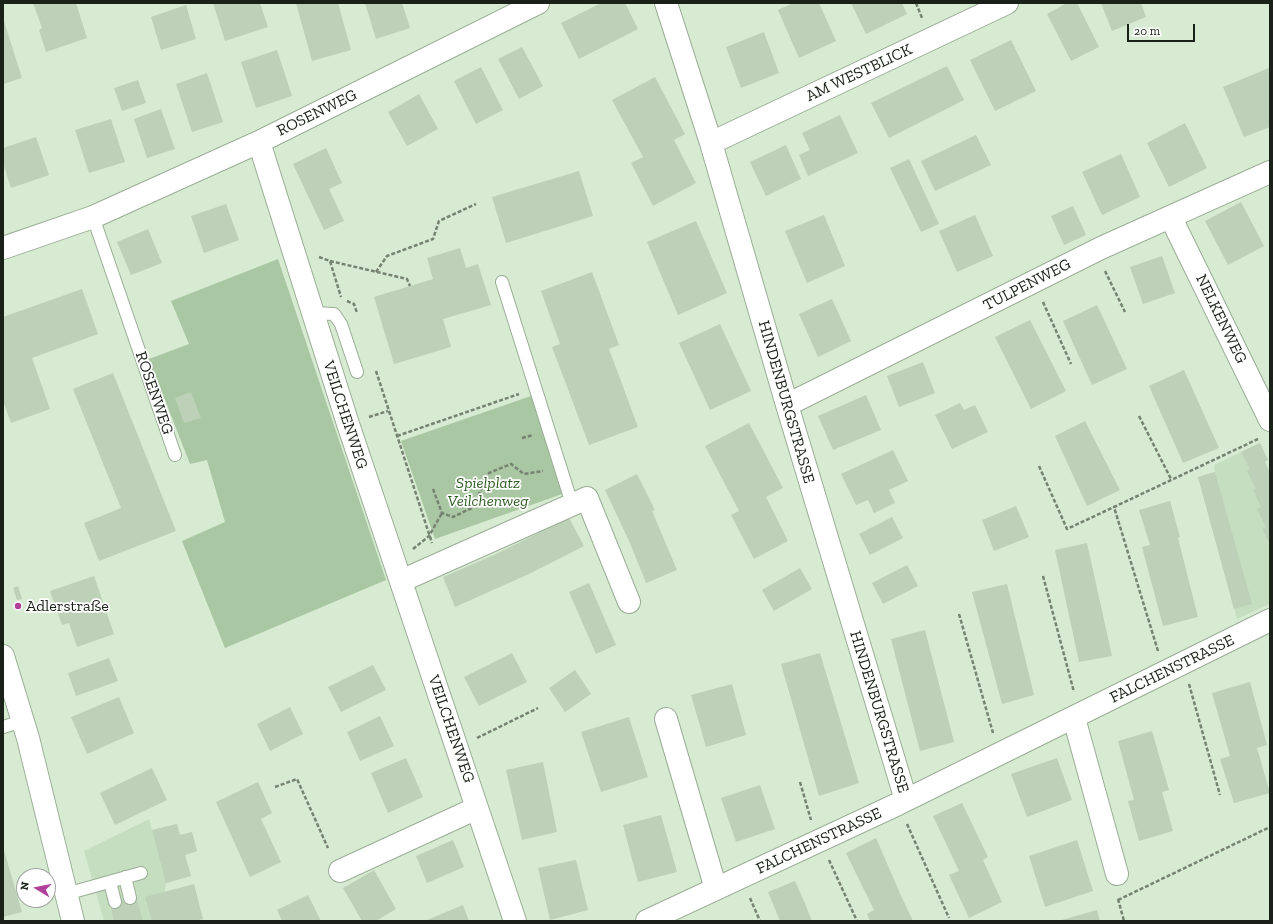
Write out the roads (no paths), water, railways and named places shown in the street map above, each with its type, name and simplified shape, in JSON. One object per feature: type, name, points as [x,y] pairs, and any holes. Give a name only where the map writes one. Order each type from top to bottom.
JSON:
[{"type":"street","name":"ROSENWEG","points":[[3,248],[93,217],[259,142],[538,3]]},
{"type":"street","name":"HINDENBURGSTRASSE","points":[[666,3],[711,142],[902,802]]},
{"type":"street","name":"AM WESTBLICK","points":[[711,142],[1007,3]]},
{"type":"street","name":"VEILCHENWEG","points":[[259,142],[348,424],[515,921]]},
{"type":"street","name":"TULPENWEG","points":[[787,406],[1096,251],[1270,172]]},
{"type":"street","name":"NELKENWEG","points":[[1171,218],[1266,428]]},
{"type":"street","points":[[401,581],[587,498],[629,602]]},
{"type":"street","name":"FALCHENSTRASSE","points":[[647,921],[902,802],[1270,620]]},
{"type":"street","points":[[3,656],[13,724],[73,921]]},
{"type":"street","points":[[1077,716],[1117,874]]},
{"type":"street","points":[[666,719],[716,889]]},
{"type":"street","points":[[340,871],[477,808]]},
{"type":"lane","name":"ROSENWEG","points":[[93,217],[175,455]]},
{"type":"lane","points":[[502,282],[572,504]]},
{"type":"lane","points":[[312,313],[334,314],[341,324],[357,372]]},
{"type":"lane","points":[[66,894],[141,873]]},
{"type":"lane","points":[[124,877],[130,898]]},
{"type":"lane","points":[[110,882],[115,902]]},
{"type":"place","name":"Adlerstraße","points":[[18,606]]},
{"type":"park label","name":"Spielplatz Veilchenweg","points":[[488,492]]}]
